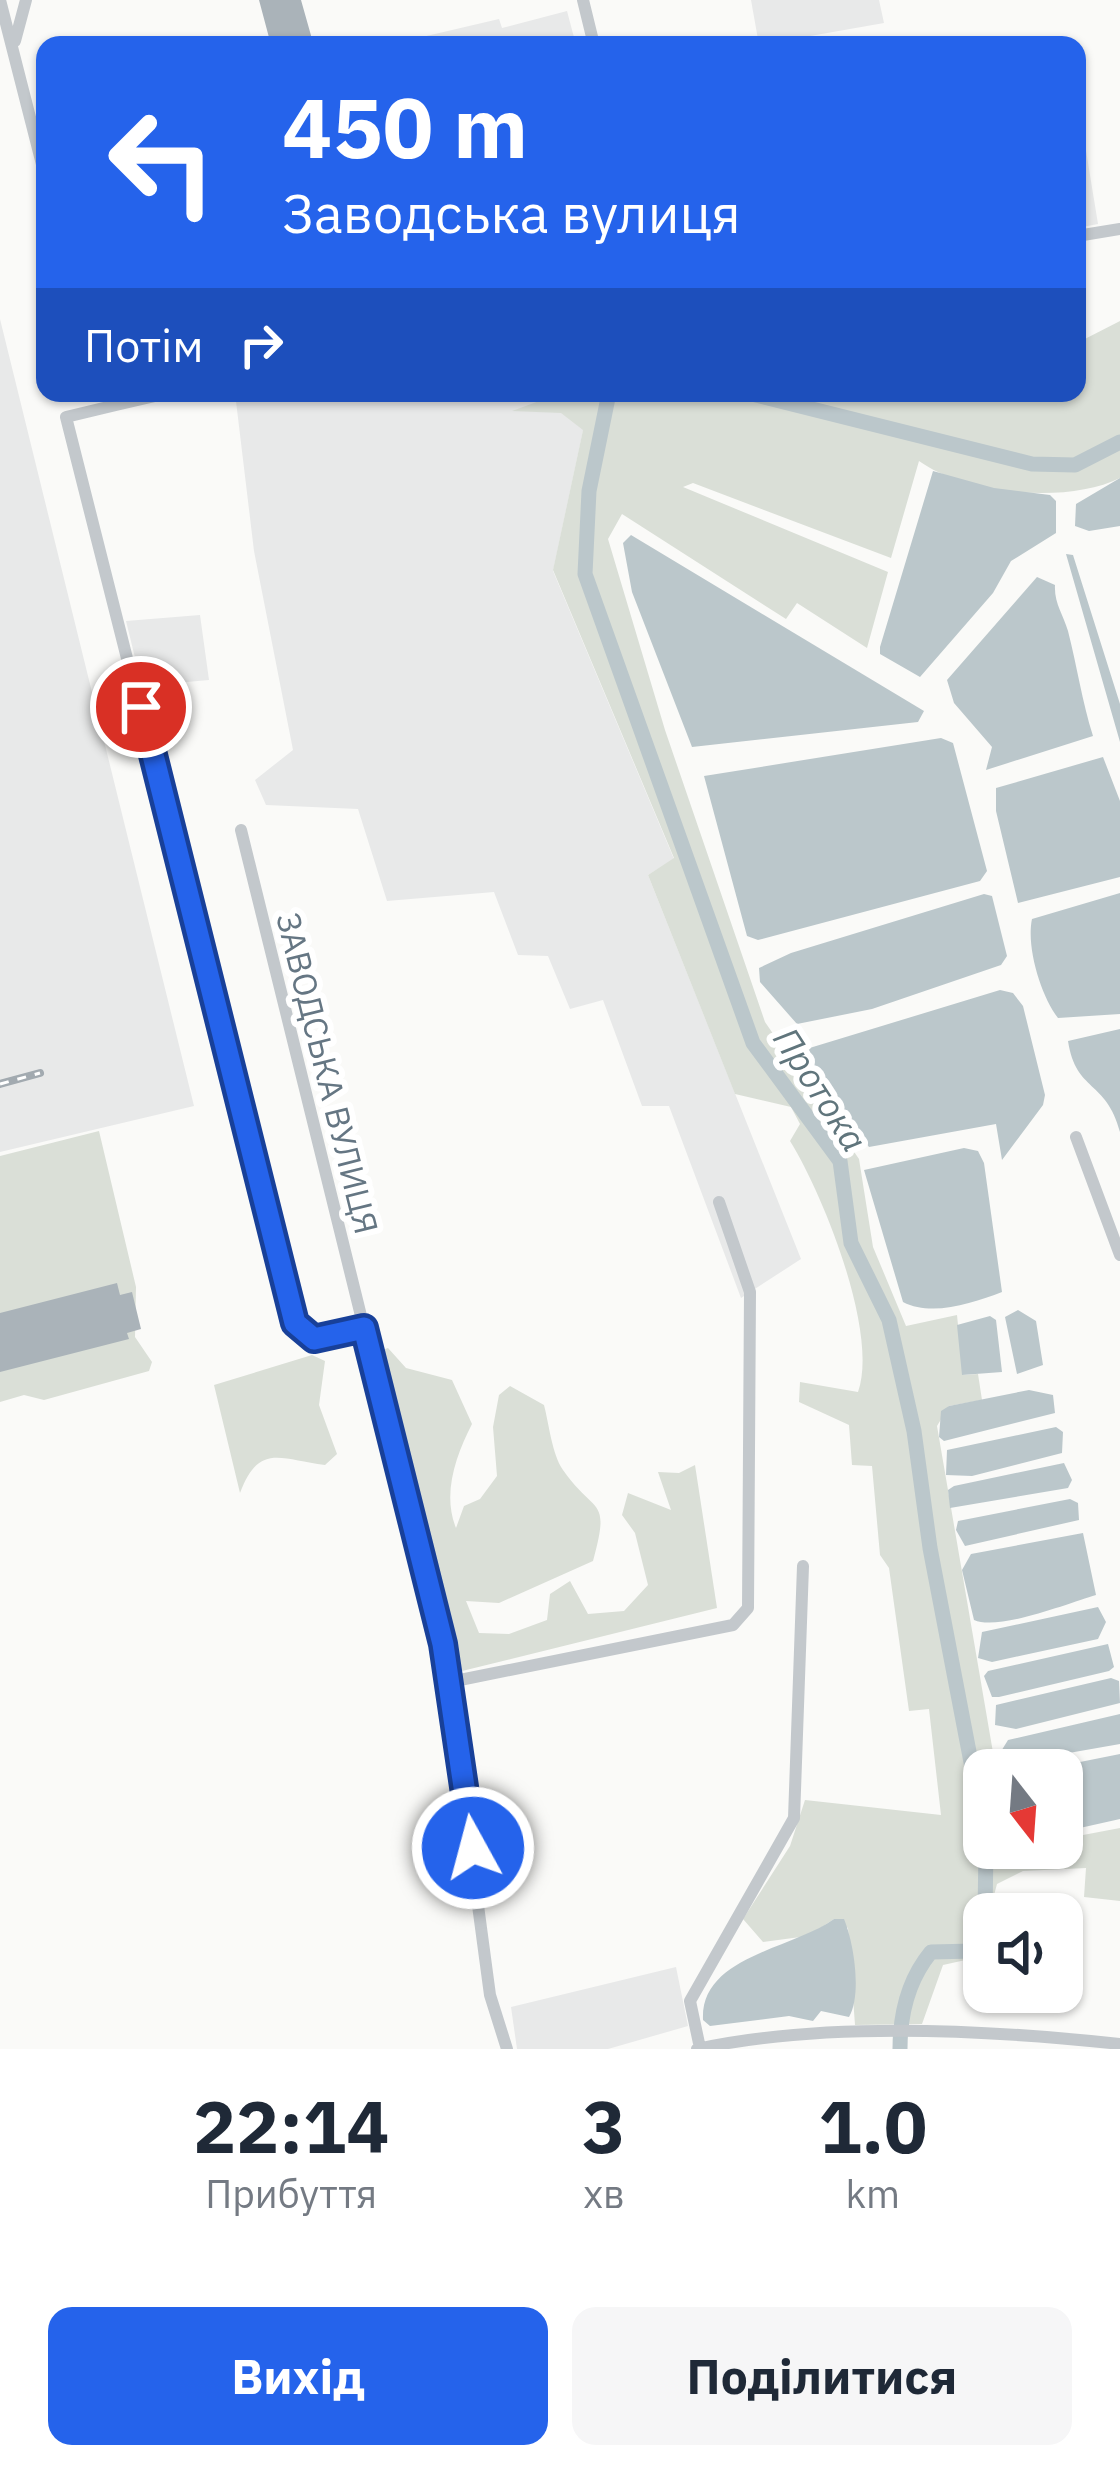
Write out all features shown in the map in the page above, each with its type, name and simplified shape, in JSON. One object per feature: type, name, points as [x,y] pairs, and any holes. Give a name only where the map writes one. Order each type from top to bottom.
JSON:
[{"type":"street","points":[[0,0],[36,139]]},
{"type":"street","points":[[15,54],[26,0]]},
{"type":"street","points":[[583,0],[592,36]]},
{"type":"street","points":[[1086,235],[1120,229]]},
{"type":"street","points":[[106,402],[66,417],[295,1323],[314,1339],[364,1328]]},
{"type":"street","name":"ЗАВОДСЬКА ВУЛИЦЯ","points":[[241,830],[450,1682],[490,1995],[507,2049]]},
{"type":"street","points":[[1076,1137],[1120,1255]]},
{"type":"street","points":[[450,1682],[733,1625],[748,1608],[750,1292],[719,1202]]},
{"type":"street","points":[[803,1566],[794,1817],[690,2001],[698,2049],[764,2038],[997,2031],[1120,2044]]},
{"type":"shaded area","points":[[751,0],[879,0],[884,23],[810,36],[757,36]]},
{"type":"shaded area","points":[[567,11],[574,36],[426,36],[499,19],[502,28]]},
{"type":"shaded area","points":[[1086,150],[1098,224],[1086,226]]},
{"type":"shaded area","points":[[0,319],[194,1106],[0,1152]]},
{"type":"shaded area","points":[[1120,321],[1120,478],[1073,491],[1018,492],[963,482],[919,461],[891,558],[693,483],[683,487],[888,572],[867,648],[797,603],[786,619],[622,514],[608,539],[665,730],[765,1022],[859,1159],[873,1247],[906,1326],[957,1315],[963,1375],[978,1374],[982,1400],[949,1406],[937,1426],[992,1749],[963,1749],[963,1869],[1065,1869],[1023,1871],[997,1884],[995,1893],[963,1893],[963,1961],[943,1965],[922,2024],[855,2025],[848,1928],[834,1919],[808,1936],[763,1942],[743,1919],[790,1846],[805,1800],[941,1815],[929,1709],[909,1711],[889,1568],[880,1555],[872,1466],[852,1465],[849,1425],[799,1402],[800,1382],[858,1392],[861,1335],[854,1301],[832,1228],[790,1141],[800,1124],[791,1107],[735,1094],[648,875],[674,858],[553,570],[583,430],[561,413],[512,411],[536,402],[1086,402],[1086,338]]},
{"type":"shaded area","points":[[236,402],[578,402],[587,412],[553,571],[674,859],[648,875],[801,1259],[741,1298],[669,1106],[642,1106],[603,1000],[570,1009],[548,956],[518,955],[494,892],[387,901],[358,809],[266,805],[255,780],[293,750],[254,551]]},
{"type":"shaded area","points":[[933,471],[994,488],[1050,495],[1056,501],[1056,533],[1011,561],[993,593],[920,677],[880,654],[880,647]]},
{"type":"shaded area","points":[[1120,478],[1120,526],[1089,531],[1075,526],[1076,504]]},
{"type":"shaded area","points":[[631,535],[924,711],[918,722],[692,747],[632,592],[623,543]]},
{"type":"shaded area","points":[[1066,554],[1073,555],[1120,704],[1120,742]]},
{"type":"shaded area","points":[[1037,577],[1055,585],[1093,736],[986,770],[992,747],[954,703],[947,680]]},
{"type":"shaded area","points":[[200,615],[209,680],[142,686],[126,621]]},
{"type":"shaded area","points":[[941,738],[953,743],[987,871],[980,881],[758,940],[747,936],[704,776]]},
{"type":"shaded area","points":[[1103,757],[1120,801],[1120,877],[1018,903],[996,811],[996,788]]},
{"type":"shaded area","points":[[1120,893],[1120,1014],[1058,1018],[1036,971],[1032,919]]},
{"type":"shaded area","points":[[984,894],[992,896],[1007,956],[1001,965],[872,1009],[797,1024],[760,982],[759,968],[791,953]]},
{"type":"shaded area","points":[[1000,990],[1013,993],[1023,1006],[1045,1095],[1043,1105],[1002,1160],[996,1124],[869,1147],[800,1058],[803,1050]]},
{"type":"shaded area","points":[[1120,1029],[1120,1132],[1107,1103],[1078,1070],[1068,1041]]},
{"type":"shaded area","points":[[99,1131],[136,1287],[135,1337],[152,1362],[149,1371],[44,1400],[24,1395],[0,1402],[0,1156]]},
{"type":"shaded area","points":[[964,1148],[978,1151],[984,1163],[1002,1292],[952,1307],[914,1306],[903,1302],[864,1170]]},
{"type":"shaded area","points":[[1018,1310],[1036,1321],[1043,1365],[1017,1374],[1005,1317]]},
{"type":"shaded area","points":[[990,1316],[996,1320],[1002,1372],[962,1375],[957,1325]]},
{"type":"shaded area","points":[[388,1348],[406,1368],[452,1380],[472,1424],[453,1475],[450,1502],[456,1528],[464,1506],[480,1499],[497,1476],[493,1427],[499,1395],[510,1386],[544,1405],[559,1463],[600,1515],[593,1561],[499,1603],[466,1601],[479,1633],[509,1634],[547,1620],[550,1594],[570,1581],[588,1614],[624,1611],[648,1585],[635,1533],[622,1515],[628,1493],[671,1510],[658,1472],[679,1473],[695,1465],[717,1608],[458,1672],[377,1352]]},
{"type":"shaded area","points":[[312,1355],[325,1361],[319,1405],[337,1454],[325,1465],[283,1458],[263,1461],[247,1477],[240,1493],[214,1385]]},
{"type":"shaded area","points":[[1029,1390],[1053,1395],[1055,1413],[944,1441],[939,1437],[941,1411],[949,1406]]},
{"type":"shaded area","points":[[1056,1427],[1063,1432],[1062,1453],[972,1476],[946,1475],[947,1450]]},
{"type":"shaded area","points":[[1064,1463],[1072,1480],[1068,1488],[950,1508],[948,1490],[954,1486]]},
{"type":"shaded area","points":[[1070,1499],[1078,1503],[1079,1520],[965,1546],[956,1530],[958,1521]]},
{"type":"shaded area","points":[[1083,1533],[1096,1595],[1016,1619],[974,1620],[962,1570],[971,1554]]},
{"type":"shaded area","points":[[1098,1607],[1106,1622],[1098,1639],[992,1662],[978,1658],[982,1632]]},
{"type":"shaded area","points":[[1108,1644],[1114,1667],[1109,1671],[999,1697],[992,1697],[984,1676],[988,1671]]},
{"type":"shaded area","points":[[1111,1678],[1119,1681],[1120,1703],[1016,1729],[995,1725],[996,1705]]},
{"type":"shaded area","points":[[1120,1714],[1120,1744],[1083,1751],[1002,1749],[1008,1740]]},
{"type":"shaded area","points":[[1120,1754],[1120,1819],[1083,1827],[1083,1761]]},
{"type":"shaded area","points":[[1120,1828],[1120,1901],[1084,1897],[1083,1835]]},
{"type":"shaded area","points":[[834,1919],[844,1919],[851,1941],[856,1983],[849,2017],[821,2011],[813,2021],[789,2016],[710,2026],[703,2020],[706,1999],[716,1981],[732,1968]]},
{"type":"shaded area","points":[[676,1967],[688,2026],[608,2049],[517,2049],[511,2007]]},
{"type":"building","points":[[259,0],[301,0],[311,36],[269,36]]},
{"type":"building","points":[[117,1283],[120,1295],[132,1292],[141,1329],[127,1333],[129,1339],[0,1372],[0,1313]]},
{"type":"waterway","name":"Протока","points":[[607,402],[589,491],[585,574],[753,1043],[840,1161],[851,1243],[889,1320],[914,1431],[930,1548],[968,1749]]},
{"type":"waterway","name":"Протока","points":[[784,402],[1032,464],[1075,465],[1120,442]]},
{"type":"waterway","name":"Протока","points":[[985,1893],[986,1869]]},
{"type":"waterway","name":"Протока","points":[[900,2049],[907,1998],[923,1963],[931,1952],[963,1951]]},
{"type":"railway","points":[[0,1084],[40,1073]]},
{"type":"route","points":[[141,707],[295,1323],[314,1339],[364,1328],[443,1644],[473,1848]]}]
